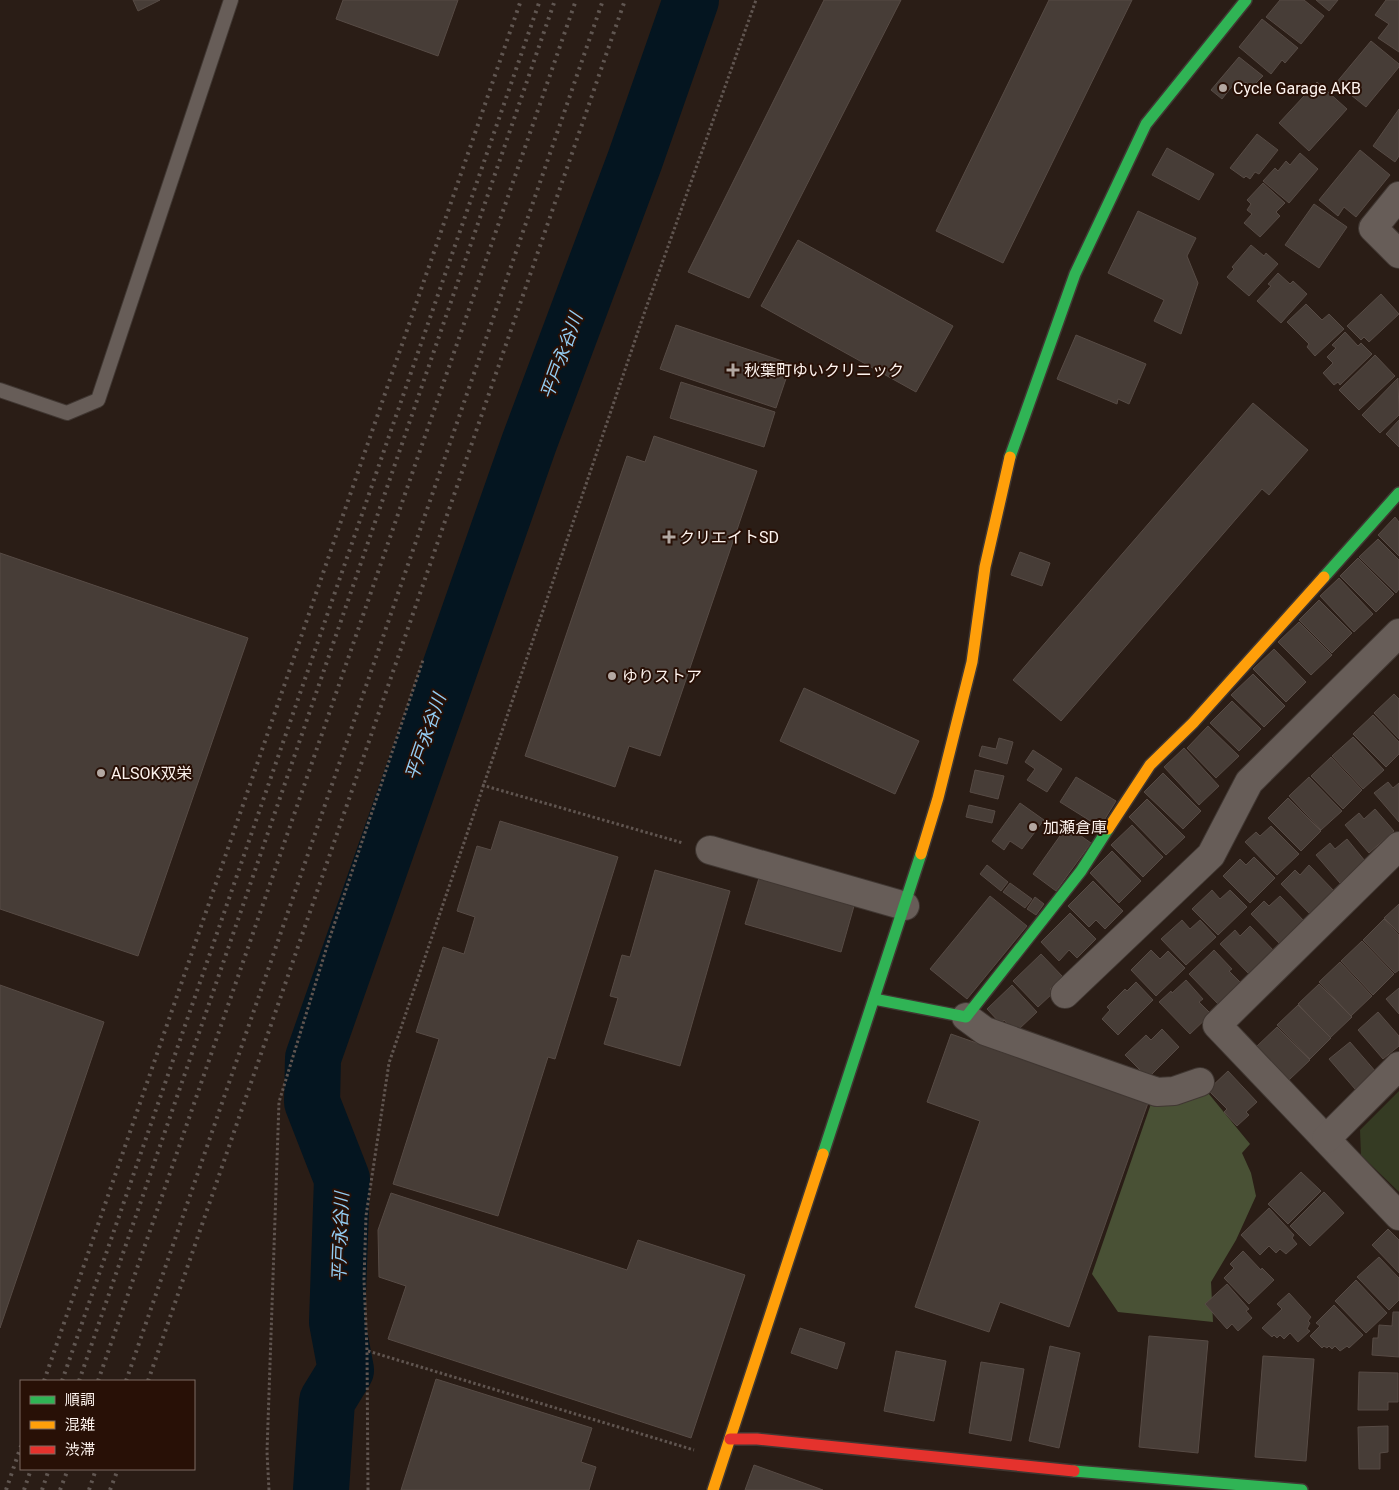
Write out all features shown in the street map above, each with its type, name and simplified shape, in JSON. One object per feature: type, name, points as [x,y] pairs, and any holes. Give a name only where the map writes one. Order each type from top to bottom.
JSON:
[{"type":"street","points":[[713,1490],[905,906],[938,798],[972,662],[985,567],[1010,458],[1075,274],[1146,124],[1246,0]]},
{"type":"street","points":[[1399,196],[1373,228],[1399,254]]},
{"type":"street","points":[[966,1017],[1081,871],[1150,765],[1193,723],[1399,494]]},
{"type":"street","points":[[1065,994],[1211,855],[1249,782],[1399,633]]},
{"type":"street","points":[[1399,846],[1217,1025],[1399,1216]]},
{"type":"street","points":[[710,850],[905,906]]},
{"type":"street","points":[[874,999],[966,1017],[985,1031],[1157,1092],[1174,1091],[1200,1082]]},
{"type":"street","points":[[1326,1139],[1399,1066]]},
{"type":"street","points":[[730,1439],[777,1441],[1141,1483],[1302,1490]]},
{"type":"lane","points":[[0,390],[67,412],[98,400],[231,0]]},
{"type":"path","points":[[368,1490],[367,1351],[364,1280],[366,1216],[389,1063],[482,785],[642,320],[756,0]]},
{"type":"path","points":[[269,1490],[267,1452],[279,1102],[328,943],[423,660]]},
{"type":"path","points":[[482,785],[710,850]]},
{"type":"path","points":[[367,1351],[724,1459]]},
{"type":"green space","points":[[1204,1088],[1250,1144],[1242,1153],[1251,1173],[1256,1196],[1236,1240],[1211,1282],[1213,1322],[1118,1312],[1092,1274],[1153,1098]]},
{"type":"green space","points":[[1399,1091],[1399,1192],[1361,1155],[1360,1130]]},
{"type":"building","points":[[133,0],[160,0],[138,11]]},
{"type":"building","points":[[343,0],[458,0],[438,56],[336,19]]},
{"type":"building","points":[[824,0],[901,0],[749,298],[688,272]]},
{"type":"building","points":[[1049,0],[1132,0],[1003,263],[936,231]]},
{"type":"building","points":[[1280,0],[1304,0],[1324,16],[1301,44],[1266,17]]},
{"type":"building","points":[[1316,0],[1338,0],[1329,11]]},
{"type":"building","points":[[1386,0],[1399,0],[1399,52],[1378,38],[1389,24],[1375,15]]},
{"type":"building","points":[[1262,19],[1298,48],[1285,63],[1282,60],[1271,74],[1239,47]]},
{"type":"building","points":[[1371,41],[1399,64],[1399,67],[1366,107],[1336,83]]},
{"type":"building","points":[[1239,57],[1263,76],[1252,87],[1246,82],[1243,85],[1237,80],[1222,99],[1211,90]]},
{"type":"building","points":[[1317,82],[1347,109],[1309,151],[1279,123]]},
{"type":"building","points":[[1399,109],[1399,156],[1395,162],[1373,146]]},
{"type":"building","points":[[1257,134],[1278,150],[1259,174],[1255,172],[1250,179],[1246,176],[1244,178],[1230,168]]},
{"type":"building","points":[[1167,148],[1214,174],[1199,200],[1152,175]]},
{"type":"building","points":[[1360,150],[1390,175],[1356,217],[1344,207],[1338,216],[1319,200]]},
{"type":"building","points":[[1300,153],[1318,169],[1289,203],[1263,181],[1275,168],[1278,171],[1286,161],[1290,165]]},
{"type":"building","points":[[1263,183],[1285,203],[1276,212],[1280,216],[1260,237],[1244,223],[1252,214],[1247,210],[1251,204],[1247,200]]},
{"type":"building","points":[[1314,204],[1347,227],[1319,268],[1285,245]]},
{"type":"building","points":[[1138,211],[1196,238],[1187,256],[1198,283],[1181,334],[1154,321],[1164,300],[1108,273]]},
{"type":"building","points":[[798,240],[953,326],[916,392],[761,306]]},
{"type":"building","points":[[1251,245],[1264,256],[1266,253],[1278,264],[1249,296],[1227,277],[1234,269],[1232,267]]},
{"type":"building","points":[[1278,273],[1290,284],[1293,281],[1307,294],[1281,323],[1257,301],[1271,286],[1268,284]]},
{"type":"building","points":[[1381,294],[1399,314],[1369,342],[1364,337],[1361,340],[1347,326]]},
{"type":"building","points":[[1306,304],[1322,320],[1329,314],[1344,329],[1315,356],[1307,347],[1309,344],[1287,322]]},
{"type":"building","points":[[676,325],[791,364],[776,408],[660,369]]},
{"type":"building","points":[[1345,332],[1358,346],[1361,343],[1372,354],[1340,385],[1338,382],[1334,385],[1323,373],[1333,363],[1327,357],[1336,348],[1332,345]]},
{"type":"building","points":[[1076,335],[1146,364],[1129,404],[1118,399],[1117,404],[1057,379]]},
{"type":"building","points":[[1375,355],[1395,376],[1359,410],[1339,390]]},
{"type":"building","points":[[1398,378],[1399,415],[1380,433],[1362,415]]},
{"type":"building","points":[[681,382],[775,412],[764,447],[670,418]]},
{"type":"building","points":[[1253,403],[1308,450],[1269,495],[1262,489],[1061,721],[1013,680]]},
{"type":"building","points":[[1399,420],[1399,447],[1386,434]]},
{"type":"building","points":[[654,436],[757,471],[660,756],[629,746],[615,787],[525,756],[627,456],[645,462]]},
{"type":"building","points":[[1395,517],[1399,522],[1399,556],[1378,535]]},
{"type":"building","points":[[1378,539],[1399,560],[1399,589],[1396,593],[1359,557]]},
{"type":"building","points":[[1020,552],[1050,563],[1042,586],[1011,575]]},
{"type":"building","name":"ALSOK双栄","points":[[0,553],[248,638],[138,956],[0,909]]},
{"type":"building","points":[[1358,558],[1394,594],[1376,612],[1340,576]]},
{"type":"building","points":[[1339,578],[1373,614],[1354,632],[1320,596]]},
{"type":"building","points":[[1319,600],[1352,633],[1332,653],[1299,620]]},
{"type":"building","points":[[1299,622],[1332,655],[1311,675],[1278,642]]},
{"type":"building","points":[[1274,649],[1306,682],[1286,702],[1253,669]]},
{"type":"building","points":[[1253,674],[1285,706],[1264,727],[1231,695]]},
{"type":"building","points":[[804,688],[919,741],[895,794],[780,741]]},
{"type":"building","points":[[1394,694],[1399,699],[1399,739],[1374,713]]},
{"type":"building","points":[[1232,701],[1261,729],[1239,751],[1210,723]]},
{"type":"building","points":[[1373,715],[1399,742],[1399,754],[1386,767],[1353,734]]},
{"type":"building","points":[[1208,726],[1239,756],[1216,778],[1187,748]]},
{"type":"building","points":[[1353,737],[1384,770],[1363,789],[1332,756]]},
{"type":"building","points":[[999,738],[1013,742],[1007,764],[979,756],[982,746],[996,749]]},
{"type":"building","points":[[1184,748],[1219,786],[1199,805],[1164,767]]},
{"type":"building","points":[[1033,750],[1062,769],[1047,792],[1027,780],[1035,769],[1025,762]]},
{"type":"building","points":[[1331,757],[1362,790],[1343,809],[1311,776]]},
{"type":"building","points":[[975,770],[1004,776],[998,799],[970,792]]},
{"type":"building","points":[[1163,773],[1201,811],[1183,829],[1144,792]]},
{"type":"building","points":[[1076,777],[1116,801],[1100,827],[1060,802]]},
{"type":"building","points":[[1309,777],[1342,811],[1321,830],[1289,796]]},
{"type":"building","points":[[1388,782],[1393,788],[1399,783],[1399,822],[1374,793]]},
{"type":"building","points":[[1288,798],[1321,831],[1301,851],[1268,818]]},
{"type":"building","points":[[1147,799],[1185,837],[1166,855],[1129,817]]},
{"type":"building","points":[[1020,803],[1044,820],[1022,849],[1010,841],[1004,850],[992,841]]},
{"type":"building","points":[[969,805],[995,811],[992,823],[966,817]]},
{"type":"building","points":[[1375,809],[1394,831],[1369,853],[1345,825],[1359,813],[1364,819]]},
{"type":"building","points":[[500,821],[618,857],[555,1059],[548,1057],[498,1216],[393,1184],[439,1039],[416,1032],[443,947],[464,954],[475,917],[457,911],[477,846],[491,850]]},
{"type":"building","points":[[1132,825],[1163,857],[1143,877],[1111,845]]},
{"type":"building","points":[[1067,826],[1091,843],[1056,891],[1033,874]]},
{"type":"building","points":[[1271,826],[1299,854],[1277,875],[1245,842],[1256,832],[1260,836]]},
{"type":"building","points":[[1347,839],[1365,861],[1340,883],[1316,855],[1330,843],[1335,849]]},
{"type":"building","points":[[1112,851],[1141,881],[1119,903],[1090,873]]},
{"type":"building","points":[[1254,857],[1275,878],[1250,903],[1223,876],[1240,859],[1246,865]]},
{"type":"building","points":[[987,865],[1008,882],[1001,891],[980,874]]},
{"type":"building","points":[[1309,865],[1335,892],[1311,915],[1281,884],[1295,870],[1300,875]]},
{"type":"building","points":[[655,870],[730,891],[680,1066],[604,1044],[618,998],[610,996],[622,955],[630,957]]},
{"type":"building","points":[[759,878],[854,906],[841,952],[745,924]]},
{"type":"building","points":[[1093,881],[1123,911],[1105,929],[1096,920],[1089,927],[1068,906]]},
{"type":"building","points":[[1010,883],[1032,899],[1025,908],[1003,892]]},
{"type":"building","points":[[1212,890],[1220,899],[1230,890],[1247,907],[1218,935],[1192,909]]},
{"type":"building","points":[[990,896],[1027,926],[967,999],[930,969]]},
{"type":"building","points":[[1280,896],[1305,922],[1281,945],[1251,914],[1264,901],[1269,906]]},
{"type":"building","points":[[1035,897],[1044,904],[1036,915],[1027,909]]},
{"type":"building","points":[[1399,904],[1399,933],[1384,918]]},
{"type":"building","points":[[1070,913],[1096,939],[1077,958],[1069,950],[1059,961],[1041,942]]},
{"type":"building","points":[[1384,919],[1399,935],[1399,970],[1395,973],[1363,940]]},
{"type":"building","points":[[1182,920],[1190,929],[1200,920],[1216,937],[1186,965],[1161,939]]},
{"type":"building","points":[[1250,926],[1275,952],[1250,975],[1220,944],[1235,930],[1240,936]]},
{"type":"building","points":[[1362,941],[1394,974],[1373,995],[1341,961]]},
{"type":"building","points":[[1151,950],[1160,959],[1168,951],[1185,968],[1156,996],[1131,970]]},
{"type":"building","points":[[1214,950],[1232,969],[1229,971],[1242,984],[1220,1006],[1189,974]]},
{"type":"building","points":[[1041,954],[1063,977],[1050,989],[1053,993],[1038,1007],[1013,981]]},
{"type":"building","points":[[1340,962],[1372,996],[1351,1016],[1319,982]]},
{"type":"building","points":[[1186,980],[1203,999],[1199,1002],[1211,1014],[1190,1034],[1159,1002]]},
{"type":"building","points":[[1136,982],[1153,1000],[1118,1035],[1102,1019],[1110,1010],[1107,1007],[1125,989],[1127,991]]},
{"type":"building","points":[[1319,984],[1352,1017],[1330,1038],[1298,1004]]},
{"type":"building","points":[[0,985],[104,1022],[0,1328]]},
{"type":"building","points":[[1012,985],[1037,1012],[1018,1030],[1013,1025],[1010,1027],[1004,1020],[1001,1024],[987,1009]]},
{"type":"building","points":[[1399,988],[1399,1014],[1386,999]]},
{"type":"building","points":[[1298,1005],[1331,1038],[1310,1059],[1277,1025]]},
{"type":"building","points":[[1378,1012],[1399,1036],[1399,1046],[1383,1059],[1358,1030]]},
{"type":"building","points":[[1277,1027],[1310,1060],[1289,1080],[1256,1047]]},
{"type":"building","points":[[1162,1029],[1179,1047],[1148,1078],[1125,1055],[1146,1035],[1151,1040]]},
{"type":"building","points":[[951,1034],[1148,1103],[1069,1327],[1000,1302],[989,1332],[915,1307],[980,1121],[927,1102]]},
{"type":"building","points":[[1350,1042],[1376,1072],[1355,1089],[1329,1059]]},
{"type":"building","points":[[1228,1071],[1257,1102],[1246,1112],[1249,1115],[1237,1126],[1224,1112],[1227,1109],[1208,1090]]},
{"type":"building","points":[[1301,1172],[1321,1191],[1288,1224],[1268,1204]]},
{"type":"building","points":[[1324,1192],[1344,1213],[1310,1246],[1290,1226]]},
{"type":"building","points":[[391,1193],[627,1270],[638,1240],[745,1275],[691,1438],[388,1339],[406,1286],[379,1277],[378,1230]]},
{"type":"building","points":[[1269,1208],[1294,1235],[1292,1238],[1297,1244],[1286,1254],[1280,1249],[1276,1253],[1269,1246],[1260,1255],[1241,1235]]},
{"type":"building","points":[[1388,1229],[1399,1240],[1399,1273],[1372,1245]]},
{"type":"building","points":[[1243,1251],[1261,1270],[1262,1268],[1274,1280],[1249,1304],[1224,1278],[1234,1268],[1230,1264]]},
{"type":"building","points":[[1379,1257],[1399,1278],[1399,1300],[1389,1310],[1357,1277]]},
{"type":"building","points":[[1356,1280],[1387,1313],[1366,1333],[1335,1301]]},
{"type":"building","points":[[1227,1284],[1249,1309],[1246,1311],[1252,1318],[1238,1331],[1232,1324],[1227,1329],[1205,1304]]},
{"type":"building","points":[[1289,1293],[1311,1317],[1308,1321],[1310,1323],[1307,1329],[1310,1331],[1298,1342],[1290,1333],[1284,1339],[1280,1335],[1277,1338],[1274,1335],[1272,1337],[1262,1328],[1282,1309],[1277,1304]]},
{"type":"building","points":[[1334,1305],[1363,1335],[1349,1348],[1347,1346],[1340,1351],[1335,1346],[1332,1349],[1329,1346],[1322,1348],[1310,1336],[1320,1326],[1316,1323]]},
{"type":"building","points":[[1393,1312],[1399,1312],[1399,1357],[1372,1355],[1373,1338],[1378,1338],[1379,1325],[1392,1326]]},
{"type":"building","points":[[800,1328],[845,1343],[837,1369],[791,1353]]},
{"type":"building","points":[[1149,1336],[1208,1341],[1198,1453],[1139,1447]]},
{"type":"building","points":[[1050,1346],[1080,1353],[1059,1448],[1029,1441]]},
{"type":"building","points":[[896,1351],[946,1361],[934,1421],[884,1411]]},
{"type":"building","points":[[1263,1356],[1314,1359],[1306,1461],[1255,1457]]},
{"type":"building","points":[[981,1362],[1024,1369],[1011,1441],[969,1433]]},
{"type":"building","points":[[1359,1372],[1398,1373],[1398,1402],[1388,1402],[1388,1410],[1358,1410]]},
{"type":"building","points":[[436,1379],[592,1428],[581,1462],[596,1467],[589,1490],[401,1490]]},
{"type":"building","points":[[1388,1426],[1388,1452],[1380,1453],[1380,1469],[1359,1469],[1358,1427]]},
{"type":"building","points":[[754,1465],[823,1490],[745,1490]]},
{"type":"waterway","name":"平戸永谷川","points":[[321,1490],[327,1401],[346,1370],[337,1322],[342,1179],[312,1102],[313,1058],[529,443],[635,160],[691,0]]},
{"type":"railway","points":[[44,1380],[521,0]]},
{"type":"railway","points":[[62,1380],[540,0]]},
{"type":"railway","points":[[79,1380],[555,0]]},
{"type":"railway","points":[[98,1380],[576,0]]},
{"type":"railway","points":[[126,1380],[603,0]]},
{"type":"railway","points":[[148,1380],[625,0]]},
{"type":"railway","points":[[6,1490],[20,1449]]},
{"type":"railway","points":[[24,1490],[31,1470]]},
{"type":"railway","points":[[42,1490],[49,1470]]},
{"type":"railway","points":[[60,1490],[68,1470]]},
{"type":"railway","points":[[89,1490],[96,1470]]},
{"type":"railway","points":[[110,1490],[118,1470]]},
{"type":"traffic: fast","points":[[1010,457],[1075,274],[1146,124],[1246,0]]},
{"type":"traffic: fast","points":[[1324,577],[1399,493]]},
{"type":"traffic: fast","points":[[874,999],[966,1017],[1081,871],[1108,829]]},
{"type":"traffic: fast","points":[[823,1154],[921,854]]},
{"type":"traffic: fast","points":[[1074,1471],[1302,1490]]},
{"type":"traffic: slow","points":[[921,854],[938,798],[972,662],[985,567],[1010,457]]},
{"type":"traffic: slow","points":[[1108,829],[1150,765],[1193,723],[1324,577]]},
{"type":"traffic: slow","points":[[713,1490],[823,1154]]},
{"type":"traffic: jam","points":[[730,1439],[757,1439],[1074,1471]]},
{"type":"place","name":"Cycle Garage AKB","points":[[1223,88]]},
{"type":"place","name":"秋葉町ゆいクリニック","points":[[733,370]]},
{"type":"place","name":"クリエイトSD","points":[[669,537]]},
{"type":"place","name":"ゆりストア","points":[[612,676]]},
{"type":"place","name":"ALSOK双栄","points":[[101,773]]},
{"type":"place","name":"加瀬倉庫","points":[[1033,827]]}]
